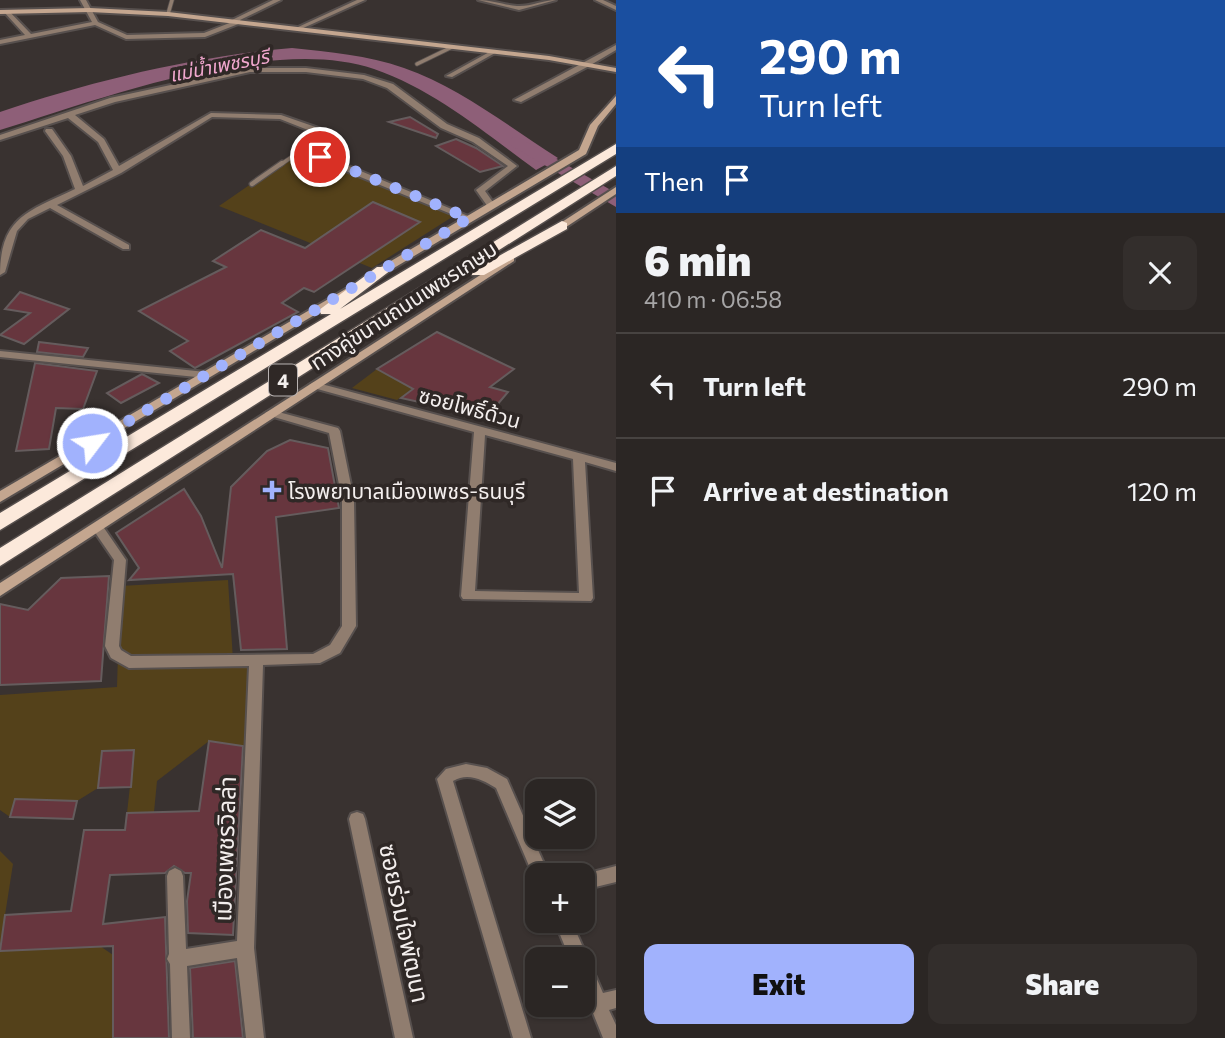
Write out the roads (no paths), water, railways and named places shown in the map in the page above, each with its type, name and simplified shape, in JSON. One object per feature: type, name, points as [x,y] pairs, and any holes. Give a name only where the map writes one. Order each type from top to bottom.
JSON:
[{"type":"highway","name":"4","points":[[0,523],[616,148]]},
{"type":"highway","name":"4","points":[[0,558],[616,170]]},
{"type":"highway","points":[[285,378],[562,226]]},
{"type":"highway","points":[[200,401],[383,270]]},
{"type":"main road","points":[[3,12],[90,10],[168,14],[493,52],[616,72]]},
{"type":"main road","name":"ทางคู่ขนานถนนเพชรเกษม","points":[[0,498],[583,152],[594,125],[616,99]]},
{"type":"main road","name":"ทางคู่ขนานถนนเพชรเกษม","points":[[0,590],[616,190]]},
{"type":"street","points":[[83,0],[96,23]]},
{"type":"street","points":[[0,42],[28,34],[96,23],[126,37],[205,35],[237,22],[278,0]]},
{"type":"street","points":[[299,28],[362,0]]},
{"type":"street","points":[[481,0],[519,8],[553,0]]},
{"type":"street","points":[[598,0],[616,8]]},
{"type":"street","points":[[3,12],[28,34]]},
{"type":"street","points":[[518,100],[616,47]]},
{"type":"street","points":[[450,76],[493,52]]},
{"type":"street","points":[[0,138],[113,100],[250,70],[306,70],[364,77],[390,86],[444,126],[476,140],[513,166],[480,190],[491,205]]},
{"type":"street","points":[[0,272],[13,230],[25,217],[118,170],[211,115],[281,117],[324,133],[302,150]]},
{"type":"street","points":[[71,116],[101,141],[118,170]]},
{"type":"street","points":[[49,131],[67,156],[80,190]]},
{"type":"street","points":[[302,150],[469,218]]},
{"type":"street","points":[[49,204],[126,247]]},
{"type":"street","points":[[0,354],[206,375]]},
{"type":"street","name":"ซอยโพธิ์ด้วน","points":[[314,385],[616,467]]},
{"type":"street","points":[[98,528],[120,559],[112,646],[116,654],[129,662],[315,659],[335,649],[349,626],[348,500],[334,431],[271,413]]},
{"type":"street","points":[[480,429],[468,596],[586,598],[579,457]]},
{"type":"street","name":"เมืองเพชรวิลล่า","points":[[255,1038],[245,948],[256,661]]},
{"type":"street","points":[[522,1038],[445,779],[451,773],[464,770],[489,774],[502,783],[536,863]]},
{"type":"street","name":"ซอยร่วมใจพัฒนา","points":[[358,819],[404,1038]]},
{"type":"street","points":[[595,879],[616,874]]},
{"type":"street","points":[[175,876],[181,1038]]},
{"type":"street","points":[[176,959],[245,948]]},
{"type":"street","points":[[595,984],[607,1001],[612,1038]]},
{"type":"lane","points":[[168,14],[172,0]]},
{"type":"lane","points":[[417,64],[452,47]]},
{"type":"lane","points":[[252,184],[302,150]]},
{"type":"water","points":[[292,48],[376,60],[424,76],[483,108],[558,158],[536,170],[459,113],[418,88],[374,69],[333,60],[287,59],[187,75],[86,102],[0,130],[0,112],[70,90],[144,71],[218,57]]},
{"type":"waterway","name":"แม่น้ำเพชรบุรี","points":[[518,142],[616,201]]},
{"type":"place","name":"โรงพยาบาลเมืองเพชร-ธนบุรี","points":[[272,490]]}]
